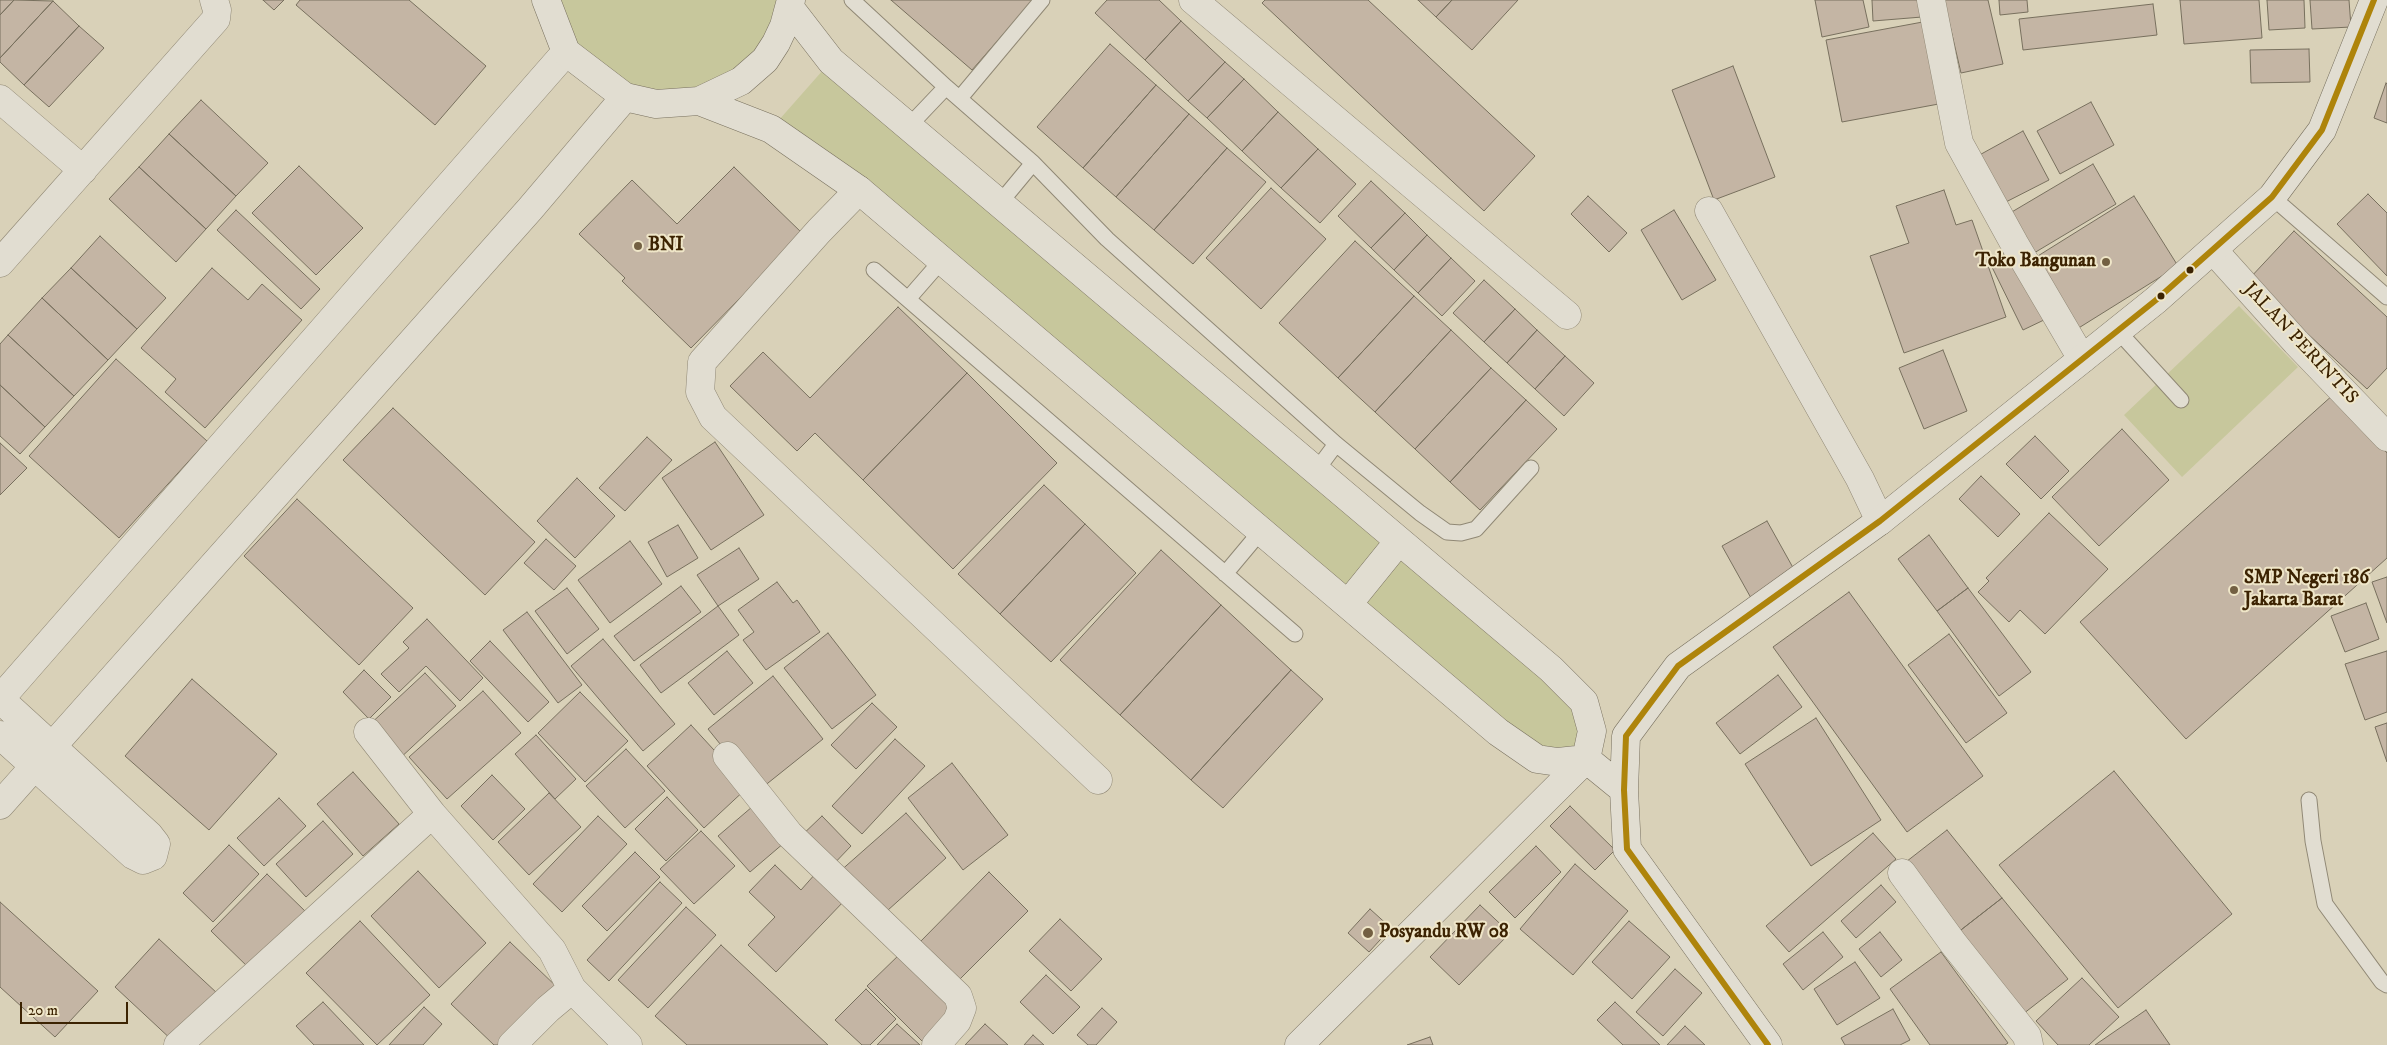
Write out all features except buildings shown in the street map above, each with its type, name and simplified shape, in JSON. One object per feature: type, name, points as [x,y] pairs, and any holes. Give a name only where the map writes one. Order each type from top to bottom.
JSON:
[{"type":"street","points":[[0,264],[216,19],[217,10],[214,0]]},
{"type":"street","points":[[546,0],[566,52],[626,97],[656,104],[699,101],[741,81],[764,60],[784,26],[790,4]]},
{"type":"street","points":[[1193,0],[1567,315]]},
{"type":"street","points":[[1931,0],[1959,143],[2014,243],[2082,359]]},
{"type":"street","points":[[1768,1045],[1627,849],[1624,790],[1626,736],[1678,666],[1880,521],[2118,331],[2214,251],[2272,197],[2322,130],[2374,0]]},
{"type":"street","points":[[790,4],[831,61],[1551,669],[1584,702],[1592,731],[1586,758],[1299,1045]]},
{"type":"street","points":[[0,736],[133,855],[142,860],[153,856],[156,844],[149,834],[0,699],[566,52]]},
{"type":"street","points":[[0,805],[530,209],[626,97]]},
{"type":"street","points":[[0,99],[83,170]]},
{"type":"street","points":[[699,101],[771,129],[859,190],[1498,732],[1537,759],[1558,762],[1586,758],[1624,790]]},
{"type":"street","points":[[859,190],[818,231],[702,362],[700,392],[713,417],[1098,780]]},
{"type":"street","points":[[1708,211],[1860,479],[1880,521]]},
{"type":"street","name":"JALAN PERINTIS","points":[[2214,251],[2296,342],[2387,437]]},
{"type":"street","points":[[1348,604],[1399,541]]},
{"type":"street","points":[[368,732],[432,814],[552,950],[572,989],[628,1045]]},
{"type":"street","points":[[727,756],[788,834],[958,996],[962,1008],[957,1021],[936,1045]]},
{"type":"street","points":[[178,1045],[432,814]]},
{"type":"street","points":[[1902,873],[1965,958],[2027,1036],[2029,1045]]},
{"type":"street","points":[[512,1045],[548,1009],[572,989]]},
{"type":"lane","points":[[852,0],[1033,164],[1107,239],[1336,444],[1420,513],[1447,532],[1462,533],[1476,529],[1531,468]]},
{"type":"lane","points":[[960,98],[1042,0]]},
{"type":"lane","points":[[908,127],[946,87]]},
{"type":"lane","points":[[999,204],[1033,164]]},
{"type":"lane","points":[[2272,197],[2387,297]]},
{"type":"lane","points":[[908,299],[942,260]]},
{"type":"lane","points":[[874,270],[1295,634]]},
{"type":"lane","points":[[2118,331],[2182,400]]},
{"type":"lane","points":[[1316,471],[1336,444]]},
{"type":"lane","points":[[1225,574],[1261,531]]},
{"type":"lane","points":[[2309,800],[2313,841],[2325,904],[2382,982],[2387,985]]},
{"type":"green space","points":[[546,0],[791,0],[765,60],[656,104],[566,52]]},
{"type":"green space","points":[[831,61],[1584,702],[1586,759],[1498,732],[771,129]]},
{"type":"green space","points":[[2239,306],[2298,367],[2182,477],[2124,415]]},
{"type":"transit line","points":[[1768,1045],[1627,849],[1624,790],[1626,736],[1678,666],[1880,521],[2156,300],[2272,197],[2322,130],[2374,0]]},
{"type":"place","name":"BNI","points":[[638,246]]},
{"type":"place","name":"Toko Bangunan","points":[[2106,262]]},
{"type":"place","name":"SMP Negeri 186 Jakarta Barat","points":[[2234,590]]},
{"type":"place","name":"Posyandu RW 08","points":[[1368,933]]}]
